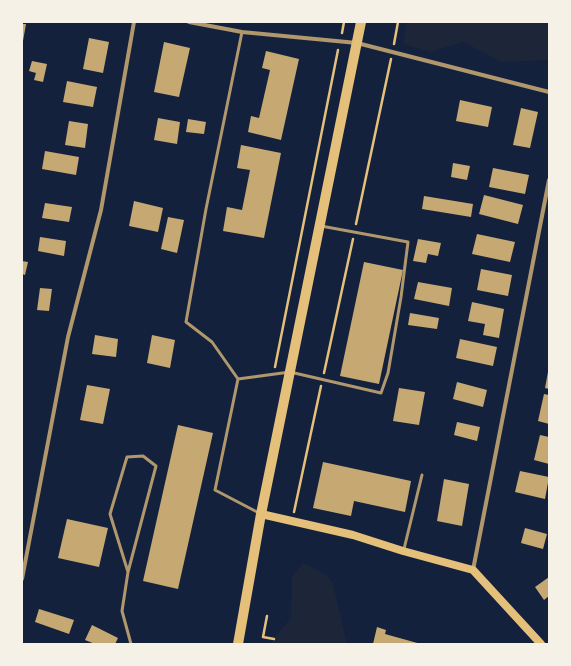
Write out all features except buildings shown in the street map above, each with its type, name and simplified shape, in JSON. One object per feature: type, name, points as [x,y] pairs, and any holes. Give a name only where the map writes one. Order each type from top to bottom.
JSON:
[{"type":"main road","points":[[238,644],[260,514],[362,22]]},
{"type":"main road","points":[[260,514],[353,535],[403,551],[473,570],[541,644]]},
{"type":"street","points":[[22,579],[68,337],[101,210],[134,22]]},
{"type":"street","points":[[189,22],[242,32],[357,43],[549,92]]},
{"type":"street","points":[[473,570],[549,180]]},
{"type":"lane","points":[[242,32],[206,208],[186,322],[212,342],[238,379],[216,490],[260,514]]},
{"type":"lane","points":[[238,379],[290,372],[381,392],[388,373],[401,297],[408,242],[320,226]]},
{"type":"lane","points":[[128,572],[110,514],[126,457],[143,456],[156,466],[128,572],[122,611],[131,644]]},
{"type":"lane","points":[[403,551],[422,475]]},
{"type":"path","points":[[273,375],[344,22]]},
{"type":"path","points":[[294,512],[398,22]]},
{"type":"path","points":[[267,616],[263,637],[274,639]]},
{"type":"shaded area","points":[[406,22],[549,22],[549,60],[502,62],[463,42],[430,52],[404,44]]},
{"type":"shaded area","points":[[303,563],[325,574],[333,584],[347,644],[271,644],[274,638],[291,618],[292,578]]}]
